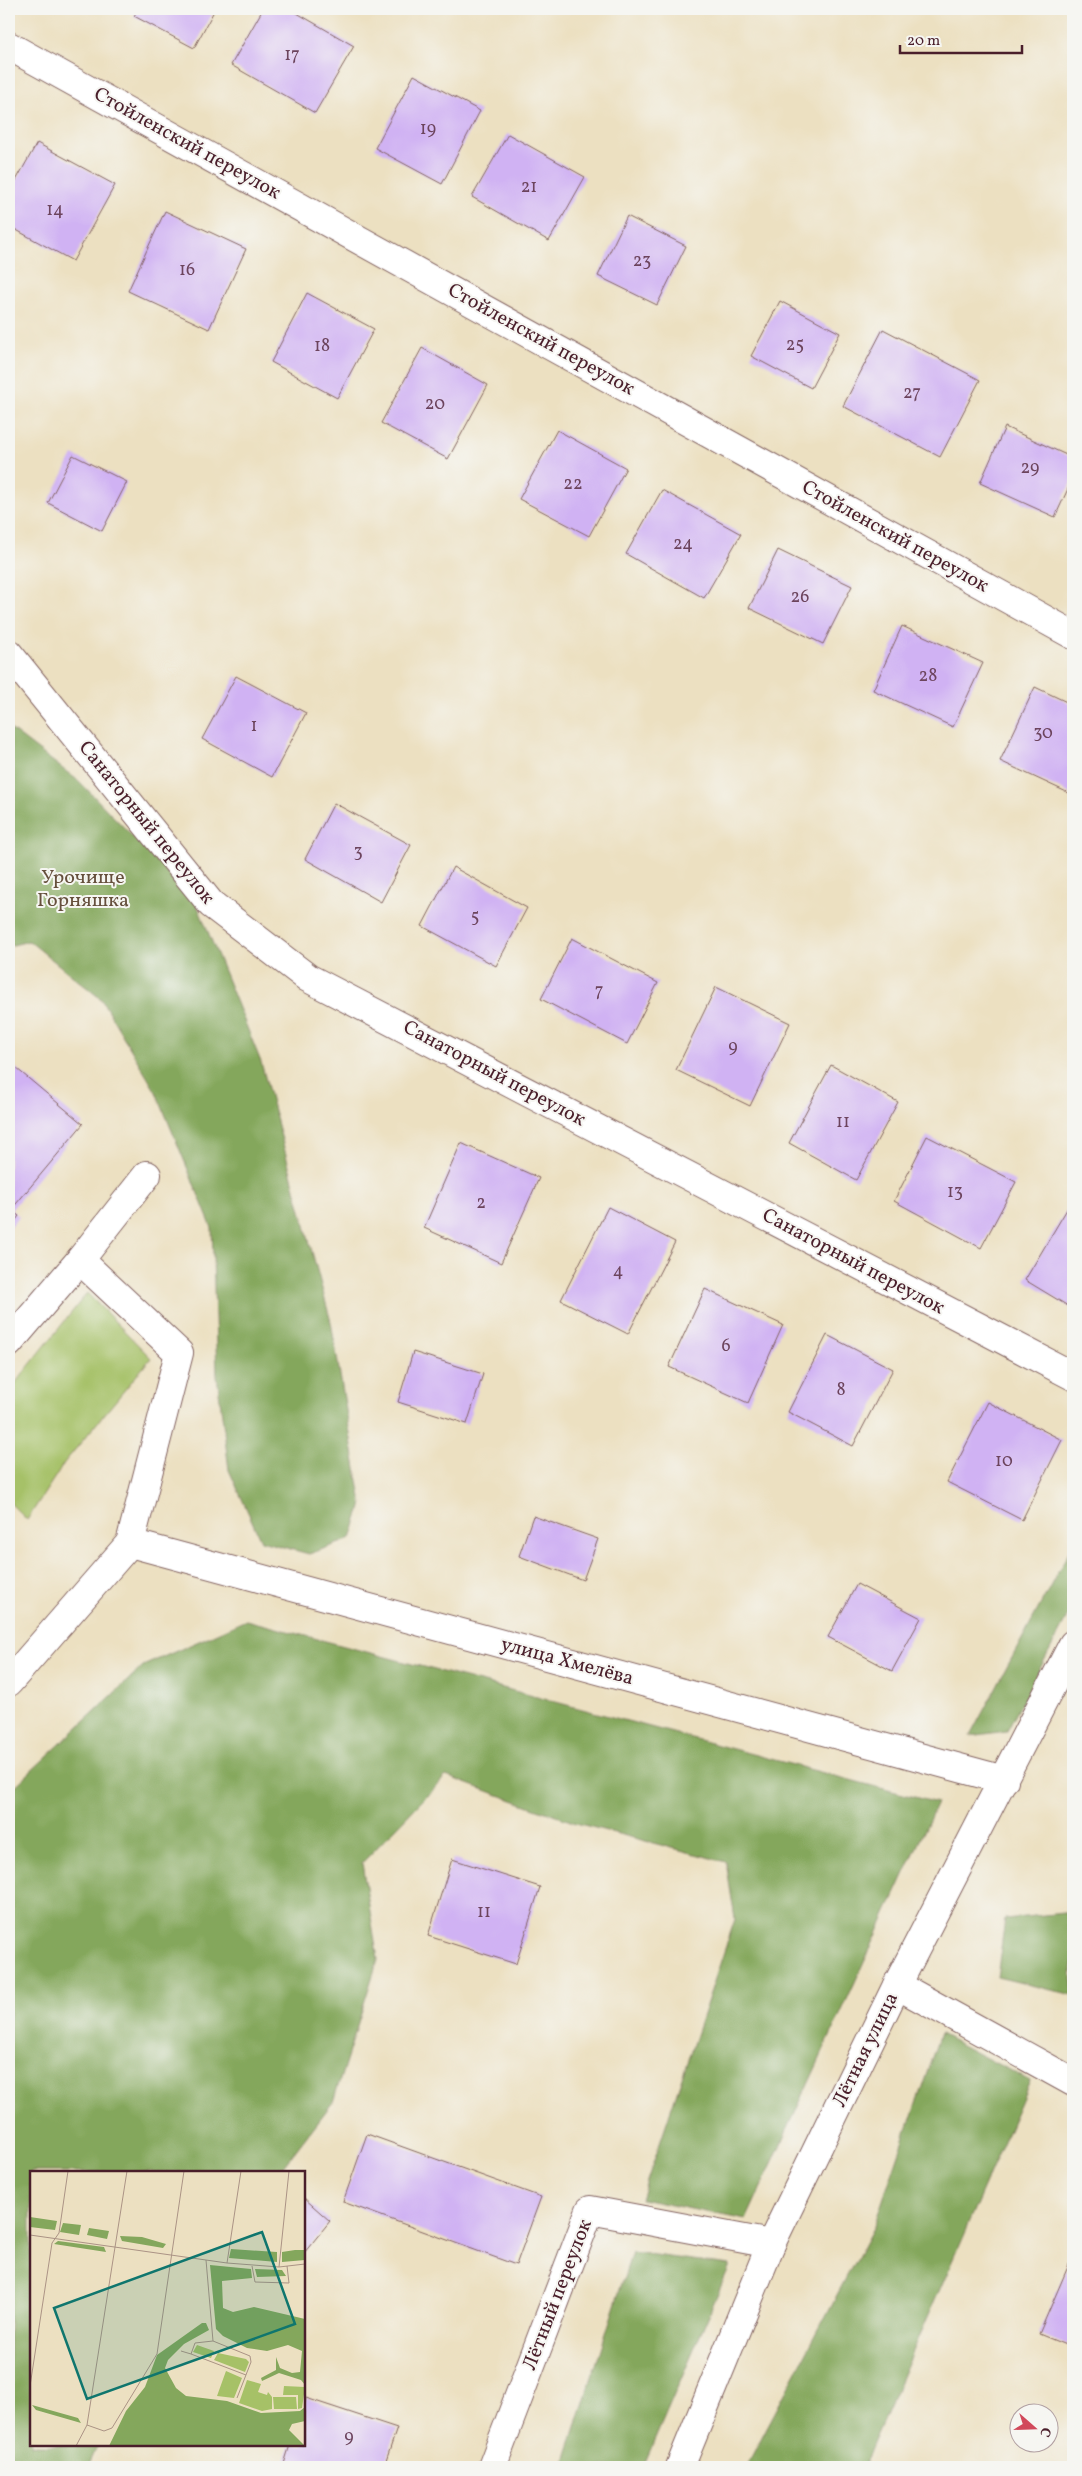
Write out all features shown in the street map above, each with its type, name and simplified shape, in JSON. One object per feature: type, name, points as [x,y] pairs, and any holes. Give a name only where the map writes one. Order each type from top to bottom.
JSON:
[{"type":"street","name":"Стойленский переулок","points":[[9,46],[1073,636]]},
{"type":"street","name":"Санаторный переулок","points":[[9,654],[210,904],[308,978],[1073,1376]]},
{"type":"street","points":[[9,1343],[80,1260],[147,1175]]},
{"type":"street","points":[[9,1682],[130,1543],[179,1353],[80,1260]]},
{"type":"street","name":"улица Хмелёва","points":[[130,1543],[1004,1780]]},
{"type":"street","name":"Лётная улица","points":[[680,2467],[770,2244],[897,1985],[1004,1780],[1032,1720],[1073,1644]]},
{"type":"street","points":[[897,1985],[1073,2082]]},
{"type":"street","name":"Лётный переулок","points":[[492,2467],[590,2210],[770,2244]]},
{"type":"green space","name":"Урочище Горняшка","points":[[9,728],[80,782],[196,902],[261,1062],[331,1322],[362,1504],[351,1539],[309,1554],[261,1541],[229,1470],[217,1376],[212,1228],[156,1092],[101,999],[29,941],[9,946]]},
{"type":"green space","points":[[87,1293],[151,1358],[64,1463],[27,1520],[9,1502],[9,1391]]},
{"type":"green space","points":[[1073,1544],[1073,1606],[1007,1731],[970,1736]]},
{"type":"green space","points":[[246,1620],[937,1803],[746,2220],[641,2199],[735,1919],[726,1862],[576,1823],[446,1776],[362,1863],[378,1959],[333,2102],[280,2171],[30,2171],[30,2446],[98,2446],[88,2467],[9,2467],[9,1792],[143,1666]]},
{"type":"green space","points":[[1073,1912],[1072,1995],[997,1977],[1005,1919]]},
{"type":"green space","points":[[940,2034],[1030,2081],[863,2467],[746,2467],[875,2223]]},
{"type":"green space","points":[[632,2252],[730,2265],[643,2467],[563,2467]]},
{"type":"building","points":[[138,9],[215,9],[194,48],[134,16]]},
{"type":"building","points":[[263,9],[290,9],[354,46],[315,113],[231,65]]},
{"type":"building","points":[[414,75],[480,111],[442,184],[375,148]]},
{"type":"building","points":[[508,134],[585,177],[549,241],[472,197]]},
{"type":"building","points":[[37,143],[115,185],[73,261],[9,226],[9,193]]},
{"type":"building","points":[[165,211],[246,249],[209,329],[128,291]]},
{"type":"building","points":[[627,216],[686,246],[657,305],[598,276]]},
{"type":"building","points":[[307,293],[374,329],[337,398],[271,362]]},
{"type":"building","points":[[780,301],[840,333],[811,388],[751,356]]},
{"type":"building","points":[[883,329],[980,380],[940,457],[843,406]]},
{"type":"building","points":[[422,348],[488,385],[448,459],[381,423]]},
{"type":"building","points":[[1005,427],[1073,458],[1073,478],[1055,517],[980,483]]},
{"type":"building","points":[[557,430],[626,468],[589,536],[519,499]]},
{"type":"building","points":[[73,455],[127,482],[102,531],[48,503]]},
{"type":"building","points":[[662,490],[741,534],[704,598],[626,554]]},
{"type":"building","points":[[778,550],[852,586],[823,644],[749,608]]},
{"type":"building","points":[[902,626],[983,663],[953,727],[873,690]]},
{"type":"building","points":[[236,676],[306,713],[272,777],[202,739]]},
{"type":"building","points":[[1035,687],[1073,705],[1073,795],[1000,761]]},
{"type":"building","points":[[334,803],[411,845],[381,902],[305,859]]},
{"type":"building","points":[[453,867],[527,908],[496,966],[422,926]]},
{"type":"building","points":[[572,938],[658,983],[627,1044],[541,999]]},
{"type":"building","points":[[716,987],[790,1023],[750,1106],[676,1070]]},
{"type":"building","points":[[831,1065],[898,1102],[856,1180],[789,1143]]},
{"type":"building","points":[[16,1068],[83,1124],[11,1210],[19,1216],[9,1229],[9,1077]]},
{"type":"building","points":[[927,1136],[1016,1182],[981,1248],[894,1201]]},
{"type":"building","points":[[461,1143],[539,1178],[501,1263],[424,1228]]},
{"type":"building","points":[[1073,1199],[1073,1309],[1025,1280]]},
{"type":"building","points":[[608,1207],[675,1242],[628,1334],[561,1300]]},
{"type":"building","points":[[705,1289],[783,1325],[748,1403],[669,1367]]},
{"type":"building","points":[[827,1335],[893,1369],[853,1446],[788,1412]]},
{"type":"building","points":[[413,1352],[483,1374],[467,1424],[398,1402]]},
{"type":"building","points":[[988,1402],[1062,1440],[1022,1520],[947,1482]]},
{"type":"building","points":[[533,1516],[598,1539],[583,1580],[519,1556]]},
{"type":"building","points":[[857,1584],[921,1618],[892,1671],[828,1637]]},
{"type":"building","points":[[452,1859],[540,1887],[516,1964],[428,1936]]},
{"type":"building","points":[[367,2134],[541,2197],[516,2265],[343,2202]]},
{"type":"building","points":[[305,2199],[330,2221],[305,2252]]},
{"type":"building","points":[[1073,2255],[1073,2348],[1039,2334]]},
{"type":"building","points":[[306,2398],[397,2428],[384,2467],[283,2467],[290,2446],[305,2446]]}]
